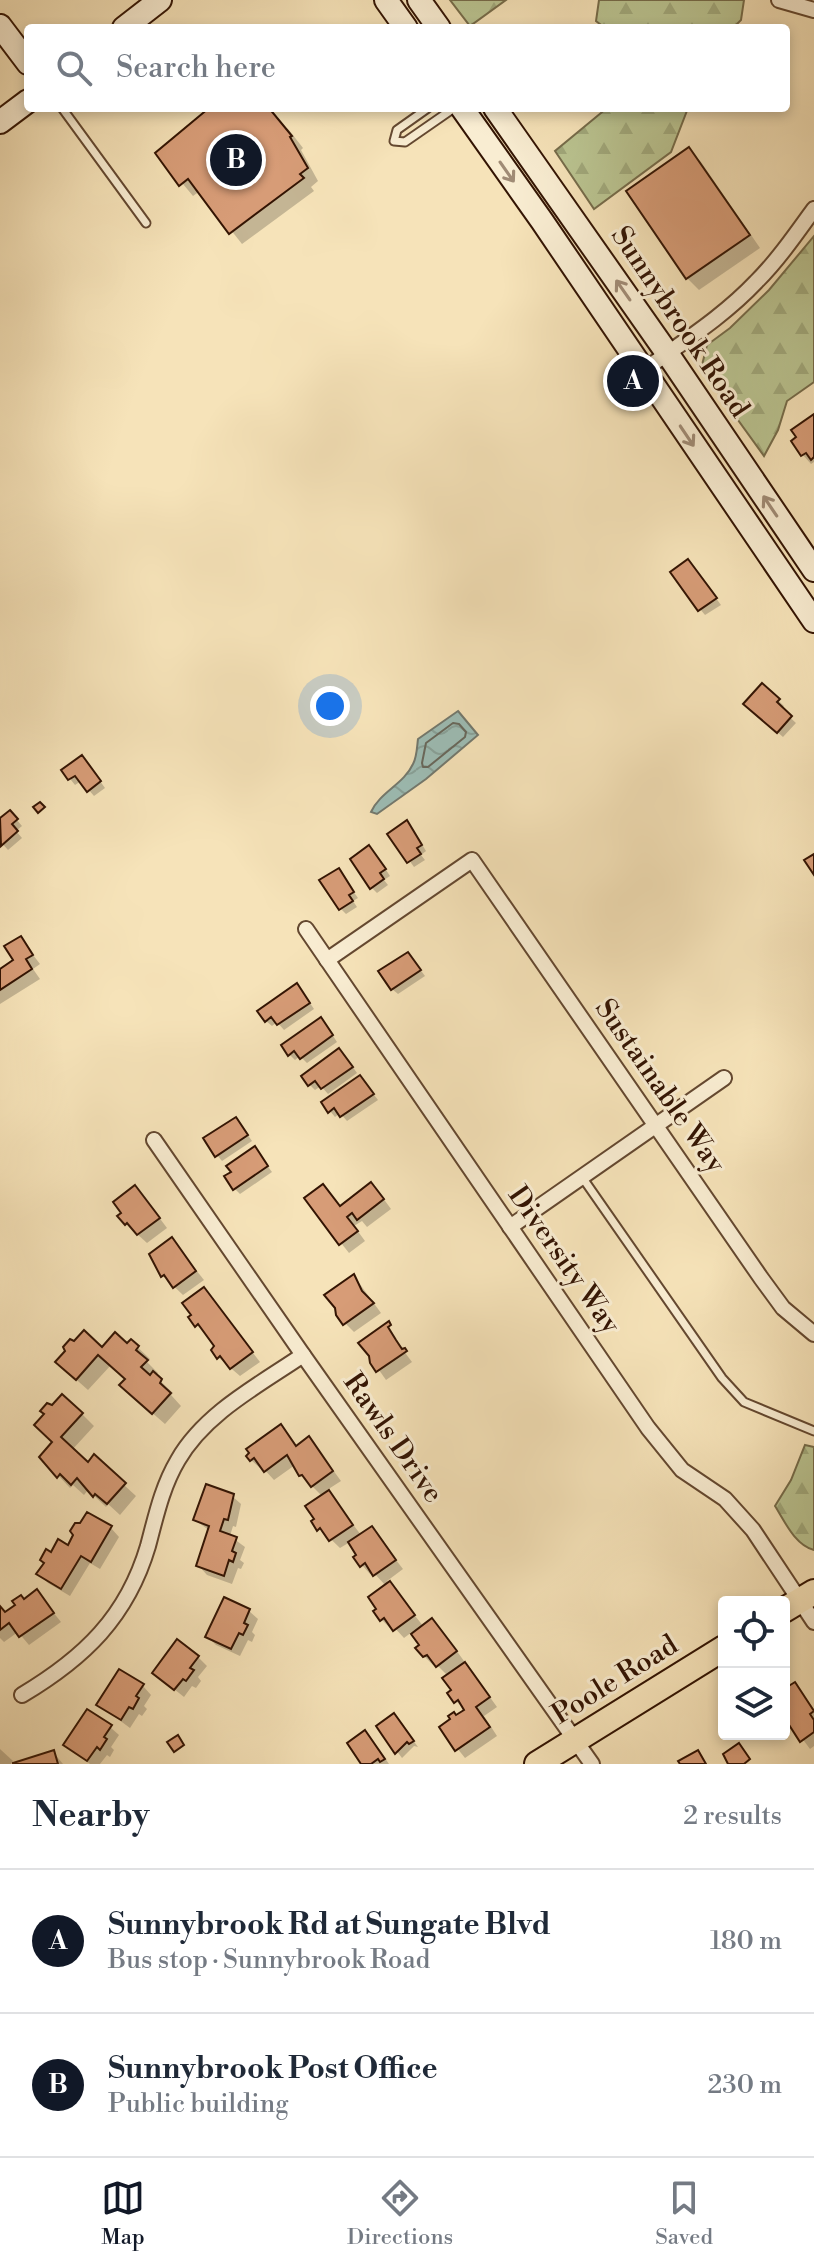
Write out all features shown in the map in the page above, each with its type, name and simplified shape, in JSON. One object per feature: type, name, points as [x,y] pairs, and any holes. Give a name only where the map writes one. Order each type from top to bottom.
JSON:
[{"type":"main road","points":[[129,24],[160,0]]},
{"type":"main road","points":[[386,0],[403,24]]},
{"type":"main road","points":[[419,0],[436,24]]},
{"type":"main road","points":[[0,26],[24,58]]},
{"type":"main road","points":[[0,122],[24,104]]},
{"type":"main road","name":"Sunnybrook Road","points":[[465,112],[814,621]]},
{"type":"main road","name":"Sunnybrook Road","points":[[498,112],[814,570]]},
{"type":"main road","name":"Poole Road","points":[[537,1764],[718,1652]]},
{"type":"street","points":[[779,0],[814,10]]},
{"type":"street","points":[[643,371],[721,314],[755,284],[814,209]]},
{"type":"street","name":"Sustainable Way","points":[[327,960],[472,860],[783,1308],[814,1334]]},
{"type":"street","name":"Diversity Way","points":[[306,929],[648,1428],[682,1470],[725,1499],[753,1530],[814,1622]]},
{"type":"street","points":[[510,1227],[724,1078]]},
{"type":"street","name":"Rawls Drive","points":[[154,1140],[592,1764]]},
{"type":"street","points":[[22,1695],[73,1660],[114,1618],[139,1571],[165,1485],[189,1444],[226,1407],[303,1355]]},
{"type":"lane","points":[[65,112],[146,223]]},
{"type":"lane","points":[[422,112],[397,130],[394,141],[405,142],[448,112]]},
{"type":"lane","points":[[582,1177],[722,1378],[744,1402],[814,1431]]},
{"type":"green space","points":[[450,0],[506,0],[473,24],[468,24]]},
{"type":"green space","points":[[599,0],[744,0],[741,20],[737,24],[600,24],[596,21]]},
{"type":"green space","points":[[602,112],[686,112],[671,152],[594,209],[555,151]]},
{"type":"green space","points":[[814,236],[814,382],[787,401],[778,430],[764,456],[712,384],[702,365],[707,345],[730,328],[769,290]]},
{"type":"green space","points":[[805,1445],[814,1447],[814,1550],[796,1538],[775,1506],[791,1480]]},
{"type":"water","points":[[458,711],[478,735],[426,779],[377,814],[371,812],[409,771],[418,739]]},
{"type":"building","points":[[204,112],[272,112],[292,136],[308,168],[300,174],[304,178],[229,234],[188,179],[179,186],[155,153]]},
{"type":"building","points":[[689,147],[750,235],[686,279],[626,191]]},
{"type":"building","points":[[814,414],[814,457],[811,460],[806,453],[801,456],[791,441],[796,437],[791,430]]},
{"type":"building","points":[[688,559],[717,598],[698,611],[670,572]]},
{"type":"building","points":[[762,683],[780,699],[777,702],[792,716],[777,733],[743,704]]},
{"type":"building","points":[[82,755],[101,781],[87,792],[75,776],[68,780],[61,770]]},
{"type":"building","points":[[40,802],[45,807],[38,813],[33,807]]},
{"type":"building","points":[[10,810],[18,819],[12,824],[18,831],[1,846],[0,818]]},
{"type":"building","points":[[407,820],[422,845],[417,848],[421,854],[407,863],[387,834]]},
{"type":"building","points":[[369,845],[386,869],[380,873],[384,879],[370,889],[350,859]]},
{"type":"building","points":[[814,854],[814,875],[804,860]]},
{"type":"building","points":[[339,868],[354,892],[349,895],[353,901],[339,910],[319,880]]},
{"type":"building","points":[[21,936],[33,955],[26,959],[32,969],[0,990],[0,969],[13,960],[4,946]]},
{"type":"building","points":[[408,952],[421,970],[391,990],[378,971]]},
{"type":"building","points":[[297,983],[310,1003],[277,1025],[271,1017],[265,1022],[257,1011]]},
{"type":"building","points":[[321,1017],[333,1035],[300,1059],[294,1051],[288,1056],[281,1045]]},
{"type":"building","points":[[339,1048],[353,1067],[321,1089],[315,1081],[308,1086],[301,1076]]},
{"type":"building","points":[[360,1075],[374,1094],[340,1117],[334,1108],[328,1113],[321,1102]]},
{"type":"building","points":[[236,1117],[248,1135],[215,1157],[203,1138]]},
{"type":"building","points":[[255,1146],[268,1166],[233,1190],[224,1176],[231,1172],[226,1166]]},
{"type":"building","points":[[371,1182],[384,1199],[357,1220],[352,1213],[347,1217],[358,1231],[339,1245],[304,1198],[323,1184],[340,1206]]},
{"type":"building","points":[[135,1185],[160,1218],[137,1235],[117,1216],[121,1213],[113,1202]]},
{"type":"building","points":[[172,1237],[196,1271],[173,1288],[164,1275],[161,1277],[149,1254]]},
{"type":"building","points":[[354,1274],[362,1291],[374,1303],[343,1325],[324,1295]]},
{"type":"building","points":[[204,1287],[253,1352],[230,1369],[220,1356],[217,1359],[211,1350],[214,1346],[198,1324],[195,1327],[182,1303]]},
{"type":"building","points":[[389,1321],[391,1325],[388,1327],[402,1349],[407,1351],[376,1372],[369,1356],[358,1343]]},
{"type":"building","points":[[84,1330],[102,1347],[115,1332],[127,1343],[131,1339],[139,1346],[136,1350],[148,1360],[141,1367],[150,1375],[153,1371],[171,1393],[152,1414],[119,1385],[125,1379],[98,1355],[76,1380],[55,1362],[70,1339],[74,1341]]},
{"type":"building","points":[[62,1394],[83,1413],[61,1437],[88,1462],[94,1454],[126,1483],[107,1504],[95,1494],[93,1497],[77,1478],[71,1485],[60,1474],[57,1478],[39,1457],[52,1442],[34,1425],[44,1414],[40,1411],[47,1403],[52,1405]]},
{"type":"building","points":[[281,1424],[296,1446],[309,1436],[333,1471],[311,1487],[302,1475],[299,1476],[287,1455],[264,1472],[254,1458],[250,1461],[246,1449]]},
{"type":"building","points":[[206,1484],[234,1494],[228,1520],[224,1519],[220,1531],[237,1537],[232,1551],[236,1553],[233,1562],[229,1560],[224,1576],[196,1566],[209,1526],[193,1520]]},
{"type":"building","points":[[329,1490],[353,1525],[329,1541],[320,1528],[317,1531],[311,1521],[314,1519],[305,1506]]},
{"type":"building","points":[[87,1512],[112,1526],[91,1562],[81,1556],[61,1589],[36,1574],[44,1563],[40,1560],[46,1549],[51,1552],[58,1539],[68,1545],[73,1535],[70,1531]]},
{"type":"building","points":[[372,1526],[396,1560],[373,1576],[365,1563],[360,1567],[348,1542]]},
{"type":"building","points":[[390,1581],[415,1615],[393,1631],[384,1618],[380,1621],[368,1597]]},
{"type":"building","points":[[37,1589],[54,1613],[19,1637],[9,1623],[0,1630],[0,1606],[5,1612],[15,1605],[12,1601],[21,1595],[24,1599]]},
{"type":"building","points":[[224,1597],[250,1609],[244,1623],[248,1625],[243,1635],[239,1633],[231,1649],[205,1637]]},
{"type":"building","points":[[432,1618],[457,1651],[436,1667],[427,1655],[423,1657],[415,1648],[419,1645],[411,1634]]},
{"type":"building","points":[[177,1639],[199,1656],[190,1668],[194,1670],[186,1681],[183,1679],[174,1690],[152,1673]]},
{"type":"building","points":[[465,1662],[490,1697],[476,1707],[490,1727],[455,1751],[439,1727],[450,1719],[448,1716],[464,1710],[458,1700],[454,1703],[447,1693],[451,1690],[442,1678]]},
{"type":"building","points":[[119,1669],[144,1684],[136,1696],[139,1698],[133,1709],[129,1707],[121,1720],[96,1705]]},
{"type":"building","points":[[795,1682],[814,1711],[810,1714],[814,1720],[814,1732],[800,1742],[790,1726],[790,1685]]},
{"type":"building","points":[[87,1709],[112,1725],[100,1750],[97,1747],[87,1761],[63,1745]]},
{"type":"building","points":[[394,1713],[414,1741],[407,1742],[395,1754],[376,1726]]},
{"type":"building","points":[[365,1730],[385,1759],[380,1762],[378,1759],[371,1764],[361,1764],[347,1743]]},
{"type":"building","points":[[178,1735],[184,1745],[174,1752],[167,1742]]},
{"type":"building","points":[[739,1743],[750,1759],[744,1764],[728,1764],[723,1754]]},
{"type":"building","points":[[54,1750],[58,1764],[13,1764],[13,1763]]},
{"type":"building","points":[[698,1750],[706,1764],[680,1764],[678,1761]]},
{"type":"place","name":"Sunnybrook Post Office","points":[[236,160]]},
{"type":"place","name":"Sunnybrook Rd at Sungate Blvd","points":[[633,381]]}]
